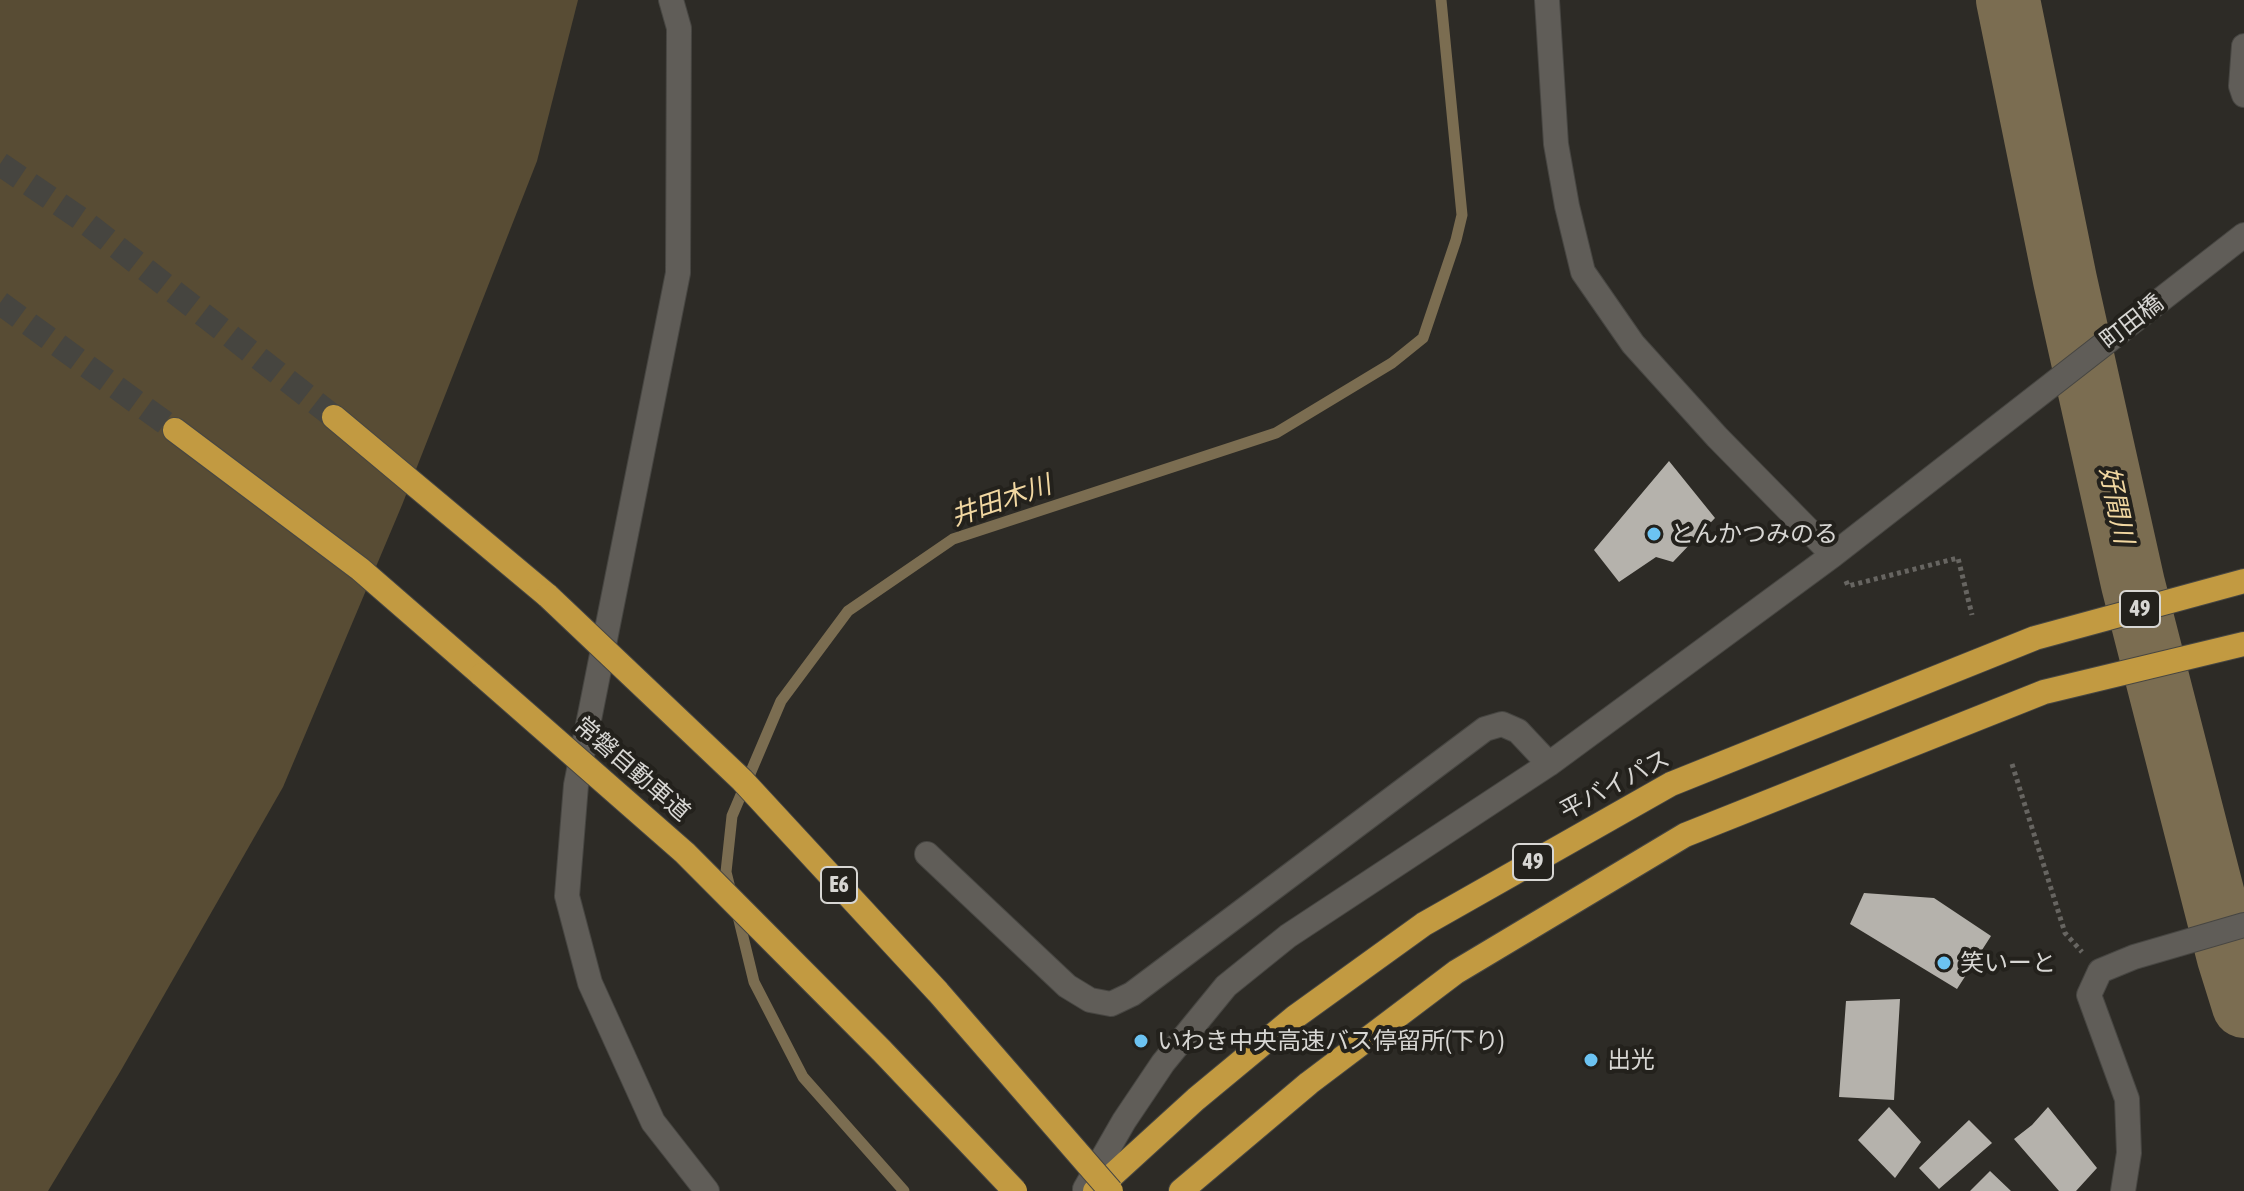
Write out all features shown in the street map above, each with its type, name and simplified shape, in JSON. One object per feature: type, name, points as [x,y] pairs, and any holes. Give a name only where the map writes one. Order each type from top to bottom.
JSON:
[{"type":"highway","name":"E6","points":[[334,417],[548,596],[742,780],[938,992],[1111,1191]]},
{"type":"highway","name":"常磐自動車道","points":[[175,430],[360,569],[685,853],[882,1051],[1015,1191]]},
{"type":"highway","name":"平バイパス","points":[[1095,1191],[1196,1099],[1295,1017],[1424,924],[1671,784],[2035,638],[2244,581]]},
{"type":"highway","name":"49","points":[[1182,1191],[1309,1083],[1456,972],[1685,835],[2044,692],[2244,644]]},
{"type":"street","points":[[671,0],[679,28],[678,273],[576,785],[567,896],[590,983],[653,1122],[707,1191]]},
{"type":"street","points":[[1547,0],[1556,144],[1583,272],[1633,344],[1717,437],[1833,555]]},
{"type":"street","points":[[2244,46],[2241,86],[2244,95]]},
{"type":"street","name":"町田橋","points":[[1083,1191],[1163,1063],[1226,986],[1288,936],[1549,764],[1833,555],[2243,236]]},
{"type":"street","points":[[927,854],[1067,986],[1090,1000],[1111,1004],[1132,994],[1485,729],[1502,724],[1518,731],[1549,764]]},
{"type":"street","points":[[2123,1191],[2129,1153],[2127,1099],[2089,995],[2100,971],[2134,957],[2244,925]]},
{"type":"path","points":[[1833,555],[1848,586],[1958,558],[1972,615]]},
{"type":"path","points":[[2012,764],[2065,933],[2100,971]]},
{"type":"shaded area","points":[[0,0],[578,0],[537,161],[402,505],[283,787],[120,1072],[48,1191],[0,1191]]},
{"type":"building","name":"とんかつみのる","points":[[1669,461],[1715,518],[1673,562],[1656,557],[1619,582],[1594,550]]},
{"type":"building","name":"笑いーと","points":[[1864,893],[1934,898],[1991,936],[1957,989],[1850,924]]},
{"type":"building","points":[[1900,999],[1894,1100],[1839,1097],[1846,1001]]},
{"type":"building","points":[[1889,1107],[1921,1142],[1895,1178],[1858,1140]]},
{"type":"building","points":[[2048,1107],[2097,1168],[2076,1191],[2059,1191],[2014,1139]]},
{"type":"building","points":[[1969,1120],[1992,1143],[1939,1189],[1919,1168]]},
{"type":"building","points":[[1990,1171],[2011,1191],[1970,1191]]},
{"type":"waterway","name":"井田木川","points":[[731,892],[726,872],[732,816],[781,701],[848,611],[953,539],[1276,433],[1392,363],[1423,338],[1462,215],[1441,0]]},
{"type":"waterway","name":"好間川","points":[[2008,0],[2065,280],[2133,584],[2244,1006]]},
{"type":"waterway","name":"井田木川","points":[[737,912],[754,982],[803,1077],[904,1191]]},
{"type":"tunnel","points":[[0,164],[81,219],[334,417]]},
{"type":"tunnel","points":[[0,303],[175,430]]},
{"type":"place","name":"とんかつみのる","points":[[1654,534]]},
{"type":"place","name":"笑いーと","points":[[1944,963]]},
{"type":"place","name":"いわき中央高速バス停留所(下り)","points":[[1141,1041]]},
{"type":"place","name":"出光","points":[[1591,1060]]}]
